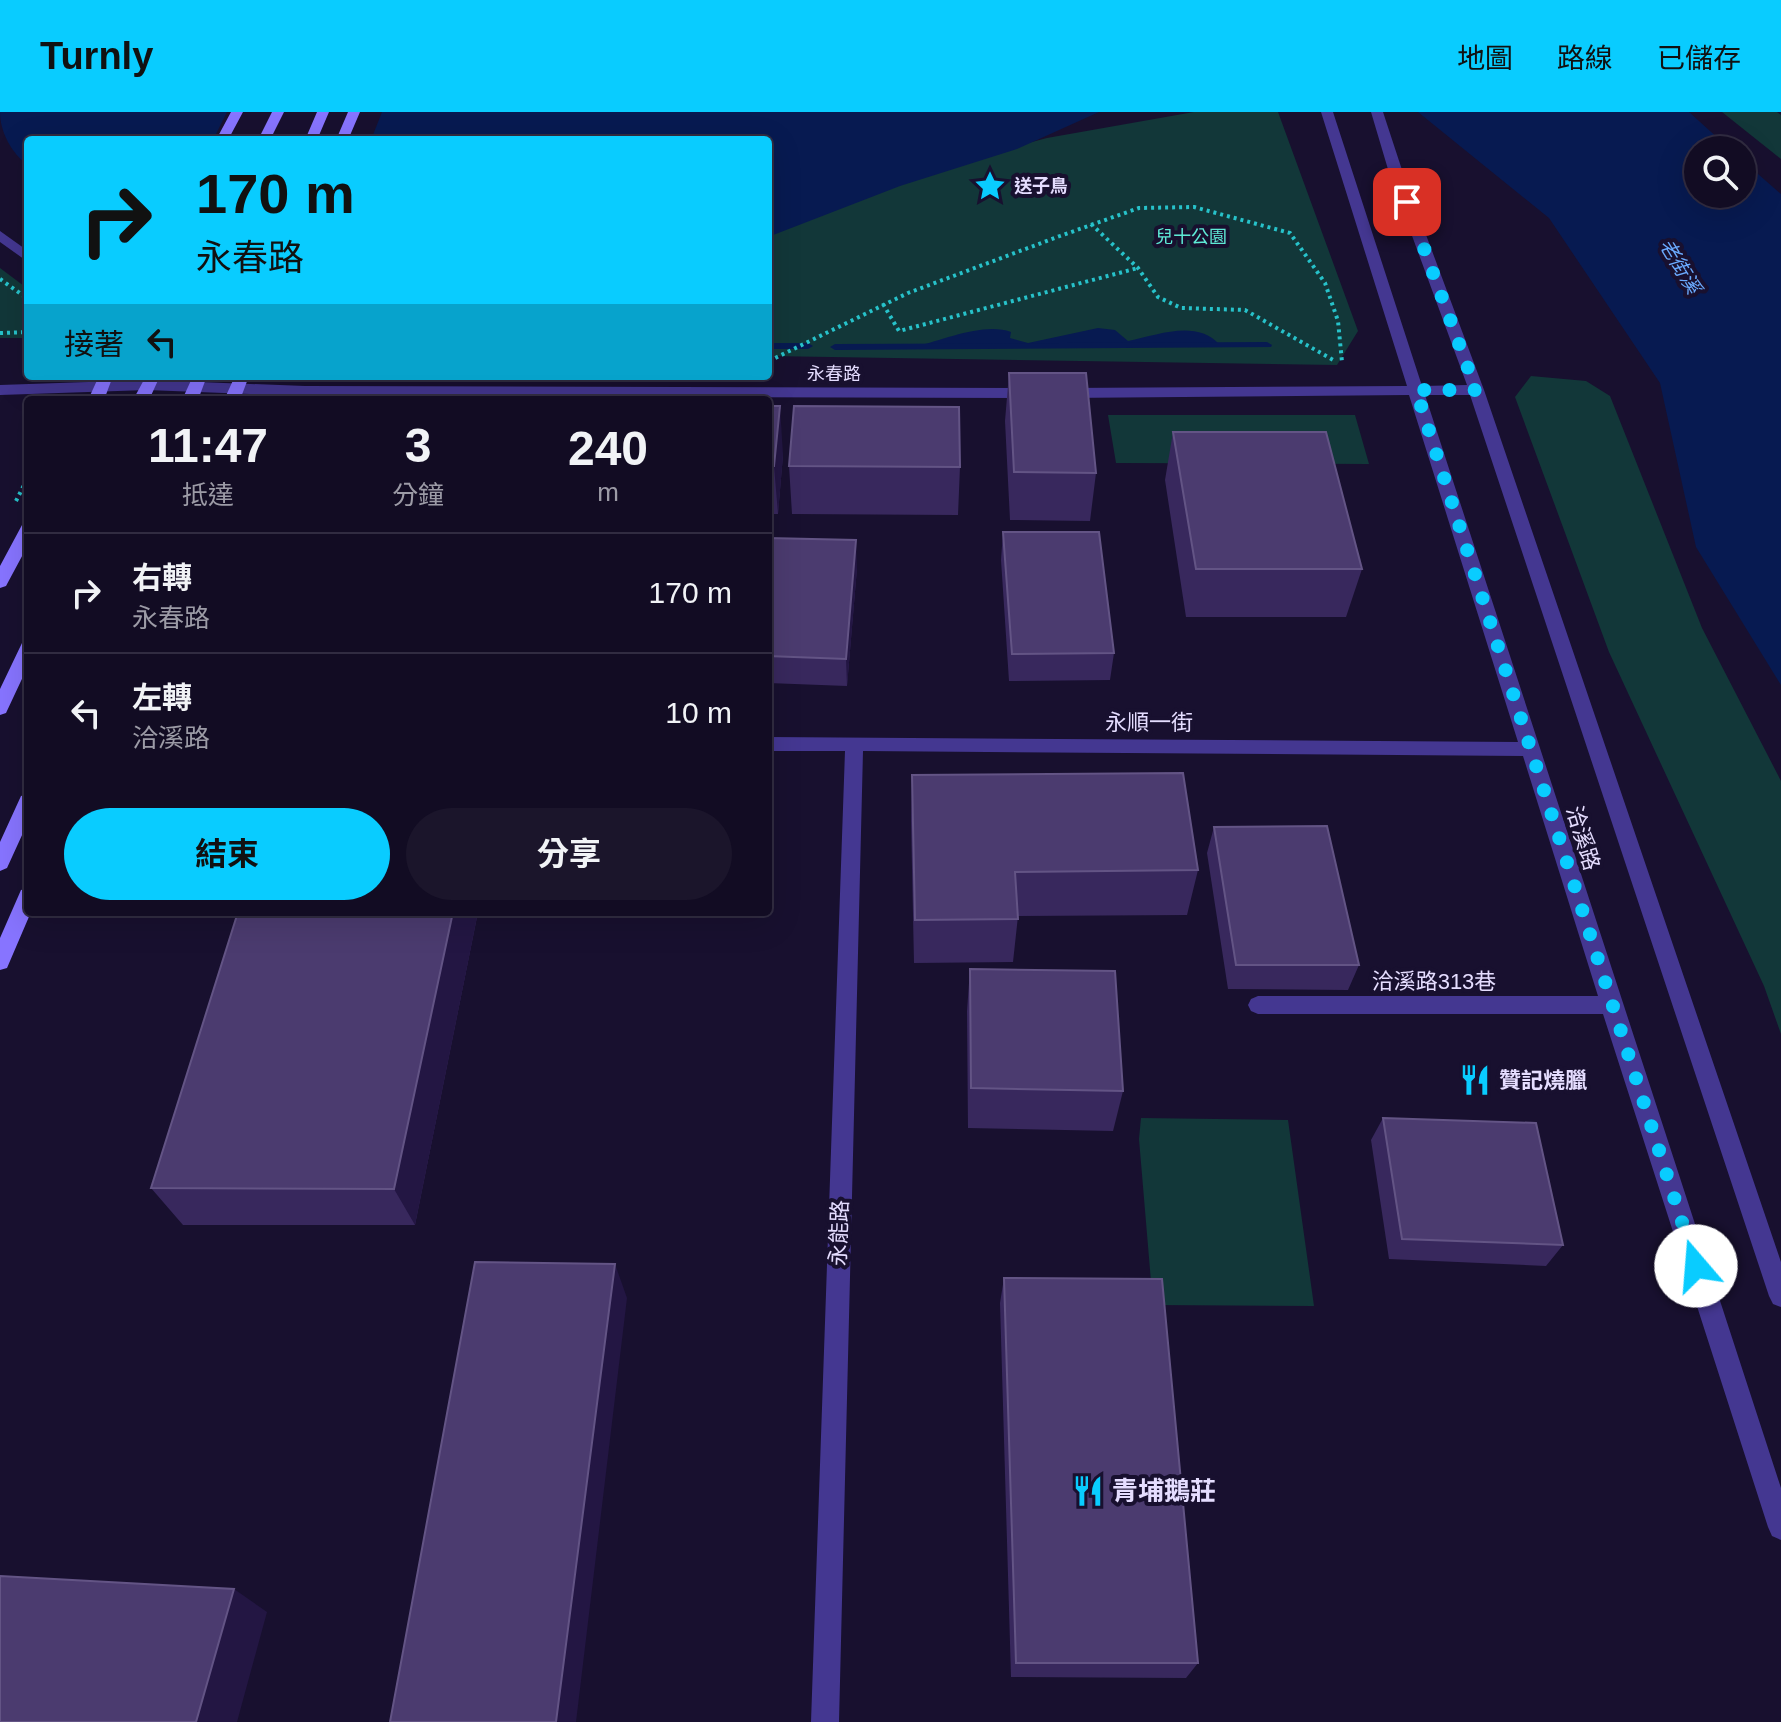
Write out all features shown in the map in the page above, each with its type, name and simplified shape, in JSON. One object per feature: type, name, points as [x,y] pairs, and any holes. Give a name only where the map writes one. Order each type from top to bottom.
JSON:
[{"type":"main road","points":[[224,136],[237,112]]},
{"type":"main road","points":[[266,136],[278,112]]},
{"type":"main road","points":[[313,136],[323,112]]},
{"type":"main road","points":[[344,136],[354,112]]},
{"type":"main road","points":[[0,582],[24,537]]},
{"type":"main road","points":[[0,708],[24,656]]},
{"type":"main road","points":[[0,863],[24,810]]},
{"type":"main road","points":[[0,962],[24,905]]},
{"type":"street","name":"洽溪路","points":[[1327,112],[1781,1527]]},
{"type":"street","name":"洽溪路","points":[[1377,112],[1397,176],[1476,390],[1781,1296]]},
{"type":"street","points":[[0,235],[24,255]]},
{"type":"street","name":"永春路","points":[[0,390],[147,387],[703,394],[1476,390]]},
{"type":"street","name":"永順一街","points":[[772,744],[1530,749]]},
{"type":"street","name":"永能路","points":[[825,1722],[854,745]]},
{"type":"street","name":"洽溪路313巷","points":[[1258,1005],[1611,1005]]},
{"type":"path","points":[[772,360],[883,304],[1091,224],[1139,208],[1194,207],[1290,233],[1325,283],[1338,321],[1343,365],[1245,310],[1181,308],[1158,297],[1138,268],[1091,224]]},
{"type":"path","points":[[883,304],[899,331],[1138,268]]},
{"type":"path","points":[[0,279],[24,296]]},
{"type":"path","points":[[0,333],[24,332]]},
{"type":"green space","name":"兒十公園","points":[[1194,112],[1278,112],[1358,331],[1337,365],[772,356],[772,233],[954,163],[1047,138]]},
{"type":"green space","points":[[1722,112],[1777,112],[1781,115],[1781,159],[1756,136]]},
{"type":"green space","points":[[0,268],[24,286],[24,338],[0,338]]},
{"type":"green space","points":[[1531,376],[1586,381],[1610,396],[1702,628],[1781,781],[1781,1034],[1764,986],[1609,652],[1515,397]]},
{"type":"green space","points":[[1108,415],[1355,415],[1369,464],[1116,463]]},
{"type":"green space","points":[[1141,1118],[1288,1120],[1314,1306],[1153,1305],[1139,1139]]},
{"type":"water","points":[[0,112],[1099,112],[1017,149],[900,186],[772,235],[772,136],[24,136],[24,161],[8,142]]},
{"type":"water","name":"老街溪","points":[[1418,112],[1689,112],[1716,136],[1684,136],[1684,208],[1756,208],[1756,172],[1781,194],[1781,685],[1696,547],[1660,383],[1549,218]]},
{"type":"water","points":[[1098,328],[1115,330],[1128,341],[1189,331],[1210,337],[1220,345],[917,346],[989,329],[1011,332],[1010,338],[1028,343]]},
{"type":"pier","points":[[227,112],[382,112],[373,136],[215,136]]},
{"type":"building","points":[[1009,373],[1086,373],[1096,473],[1014,472]]},
{"type":"building","points":[[772,406],[780,406],[774,466]]},
{"type":"building","points":[[794,406],[959,407],[960,467],[789,466]]},
{"type":"building","points":[[1173,432],[1326,432],[1362,569],[1196,569]]},
{"type":"building","points":[[1003,532],[1099,532],[1114,653],[1012,654]]},
{"type":"building","points":[[772,538],[856,540],[846,659],[772,656]]},
{"type":"building","points":[[1183,773],[1198,870],[1015,872],[1018,919],[915,920],[912,775]]},
{"type":"building","points":[[1327,826],[1359,965],[1236,965],[1214,827]]},
{"type":"building","points":[[237,916],[452,916],[394,1189],[151,1188]]},
{"type":"building","points":[[970,969],[1115,971],[1123,1091],[971,1088]]},
{"type":"building","points":[[1383,1118],[1536,1123],[1563,1245],[1402,1239]]},
{"type":"building","points":[[475,1262],[615,1264],[556,1722],[390,1722]]},
{"type":"building","name":"青埔鵝莊","points":[[1004,1278],[1162,1279],[1198,1663],[1016,1663]]},
{"type":"building","points":[[0,1576],[234,1589],[196,1722],[0,1722]]},
{"type":"waterway","points":[[835,347],[1267,345]]},
{"type":"waterway","points":[[772,346],[808,346]]},
{"type":"place","name":"送子鳥","points":[[990,186]]},
{"type":"place","name":"贊記燒臘","points":[[1475,1080]]},
{"type":"place","name":"青埔鵝莊","points":[[1088,1491]]},
{"type":"route","points":[[1407,202],[1476,390],[1416,390],[1696,1266]]}]
